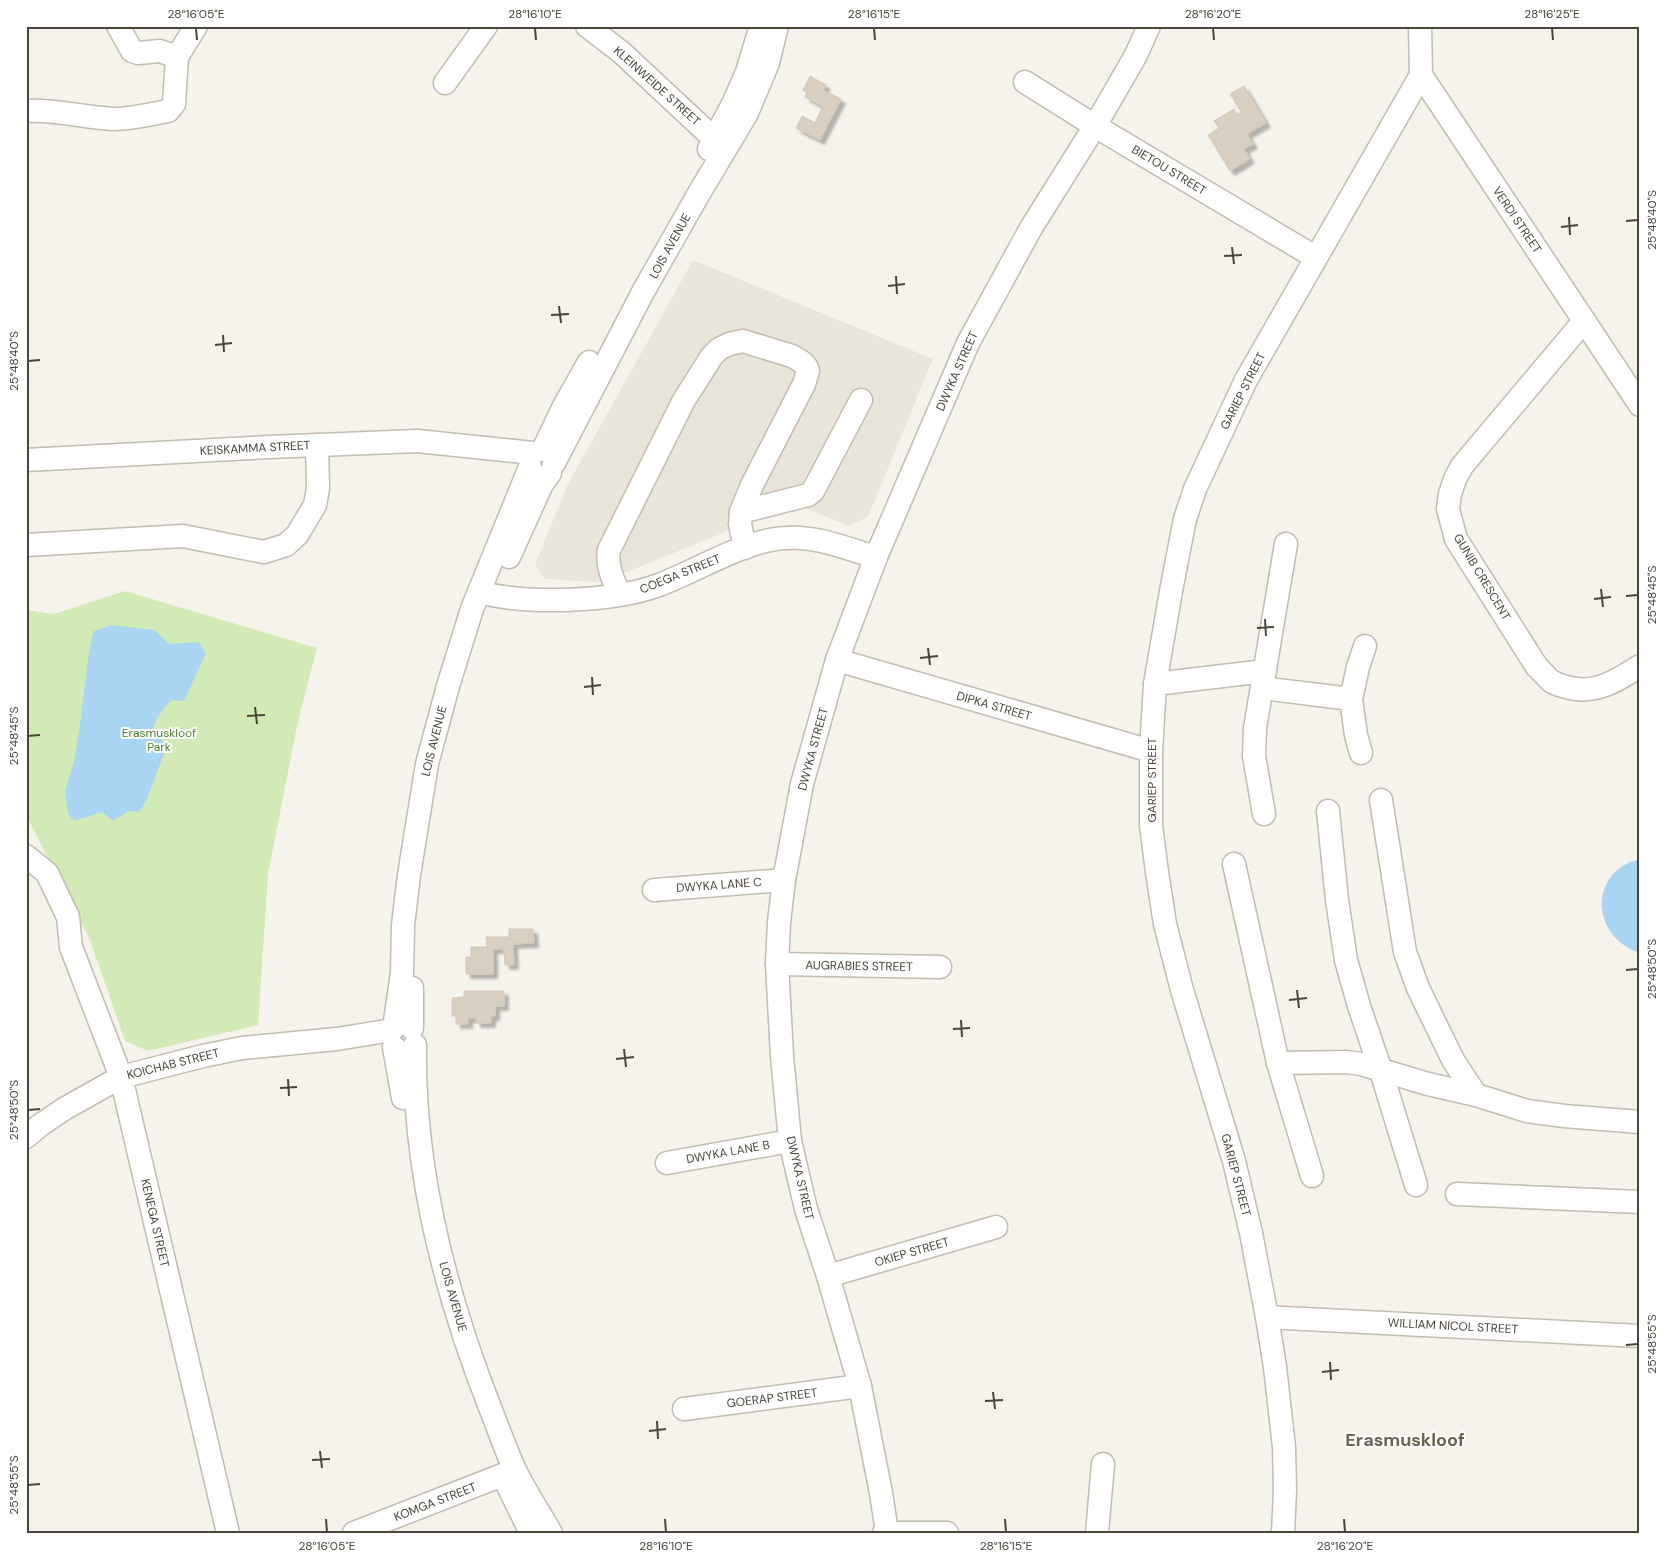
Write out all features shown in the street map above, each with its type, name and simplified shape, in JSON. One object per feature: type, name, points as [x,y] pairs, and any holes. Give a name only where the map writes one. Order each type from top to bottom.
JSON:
[{"type":"street","points":[[118,26],[132,51],[138,53],[160,51],[177,57]]},
{"type":"street","points":[[26,111],[43,110],[116,119],[168,111],[174,104],[177,57],[196,26]]},
{"type":"street","points":[[445,83],[486,26]]},
{"type":"street","name":"KLEINWEIDE STREET","points":[[587,26],[621,52],[720,144]]},
{"type":"street","name":"LOIS AVENUE","points":[[531,1533],[509,1473],[449,1288],[436,1238],[416,1113],[400,1037],[412,957],[424,835],[441,754],[486,594],[514,544],[542,484],[540,462],[643,292],[698,194],[720,144],[733,104],[747,72],[761,26]]},
{"type":"street","name":"LOIS AVENUE","points":[[720,144],[747,113],[763,77],[777,26]]},
{"type":"street","name":"DWYKA STREET","points":[[886,1533],[860,1386],[806,1209],[790,1141],[782,1056],[777,964],[784,880],[802,784],[837,660],[876,557],[968,343],[1031,228],[1095,126],[1136,55],[1149,26]]},
{"type":"street","points":[[1420,26],[1421,75]]},
{"type":"street","name":"GARIEP STREET","points":[[1283,1533],[1284,1447],[1275,1367],[1251,1233],[1234,1160],[1182,990],[1165,924],[1151,825],[1151,752],[1155,684],[1185,519],[1195,489],[1246,380],[1421,75]]},
{"type":"street","name":"VERDI STREET","points":[[1421,75],[1640,405]]},
{"type":"street","name":"BIETOU STREET","points":[[1024,82],[1316,257]]},
{"type":"street","name":"GUNIB CRESCENT","points":[[1584,321],[1462,466],[1450,494],[1448,509],[1456,539],[1537,667],[1550,680],[1560,685],[1577,689],[1593,689],[1605,686],[1640,666]]},
{"type":"street","points":[[620,594],[609,567],[610,550],[684,400],[712,356],[719,349],[729,344],[743,341],[792,356],[806,365],[808,371],[804,384],[752,484],[740,512],[740,524],[745,548]]},
{"type":"street","points":[[740,512],[808,496],[813,491],[861,400]]},
{"type":"street","name":"KEISKAMMA STREET","points":[[26,460],[417,441],[484,448],[497,455],[540,462]]},
{"type":"street","points":[[26,545],[183,536],[264,552],[286,546],[297,535],[314,506],[318,488],[317,445]]},
{"type":"street","name":"COEGA STREET","points":[[486,594],[535,599],[570,599],[634,592],[660,584],[766,540],[806,538],[876,557]]},
{"type":"street","points":[[1264,814],[1254,756],[1255,728],[1286,544]]},
{"type":"street","points":[[1361,752],[1356,735],[1352,699],[1358,667],[1365,646]]},
{"type":"street","name":"DIPKA STREET","points":[[837,660],[1151,752]]},
{"type":"street","points":[[1155,684],[1263,679],[1352,699]]},
{"type":"street","points":[[1381,800],[1405,952],[1418,988],[1449,1052],[1476,1094]]},
{"type":"street","points":[[1328,811],[1337,900],[1346,960],[1416,1185]]},
{"type":"street","name":"KENEGA STREET","points":[[26,856],[47,873],[68,918],[71,947],[121,1077],[228,1533]]},
{"type":"street","points":[[1234,864],[1278,1063],[1312,1176]]},
{"type":"street","name":"DWYKA LANE C","points":[[654,890],[784,880]]},
{"type":"street","name":"AUGRABIES STREET","points":[[777,964],[940,967]]},
{"type":"street","name":"KOICHAB STREET","points":[[27,1133],[64,1108],[121,1077],[242,1048],[336,1039],[400,1037]]},
{"type":"street","points":[[1278,1063],[1347,1062],[1362,1064],[1381,1071],[1476,1094],[1527,1111],[1640,1122]]},
{"type":"street","name":"DWYKA LANE B","points":[[667,1163],[790,1141]]},
{"type":"street","points":[[1457,1194],[1640,1202]]},
{"type":"street","name":"OKIEP STREET","points":[[828,1276],[996,1227]]},
{"type":"street","name":"WILLIAM NICOL STREET","points":[[1267,1316],[1640,1336]]},
{"type":"street","name":"GOERAP STREET","points":[[684,1409],[860,1386]]},
{"type":"street","points":[[1097,1533],[1103,1464]]},
{"type":"street","name":"LOIS AVENUE","points":[[509,1473],[551,1533]]},
{"type":"street","name":"KOMGA STREET","points":[[354,1533],[509,1473]]},
{"type":"street","points":[[886,1533],[947,1533]]},
{"type":"shaded area","points":[[693,260],[933,359],[868,517],[849,526],[795,504],[602,582],[545,579],[535,565],[567,486]]},
{"type":"green space","name":"Erasmuskloof Park","points":[[125,591],[317,648],[298,721],[268,874],[258,1025],[148,1051],[125,1041],[90,940],[26,815],[26,610],[54,614]]},
{"type":"water","points":[[111,625],[154,630],[169,644],[199,642],[206,653],[184,701],[171,700],[158,716],[153,728],[167,746],[146,801],[139,812],[129,811],[113,821],[102,812],[74,821],[68,814],[65,791],[74,762],[79,733],[89,651],[94,631]]},
{"type":"water","points":[[1640,859],[1640,953],[1624,945],[1612,933],[1604,919],[1602,904],[1604,890],[1611,876],[1623,866]]},
{"type":"building","points":[[810,76],[826,85],[823,90],[841,99],[820,140],[796,128],[802,116],[815,123],[823,106],[805,97],[807,93],[803,90]]},
{"type":"building","points":[[1244,86],[1266,123],[1247,134],[1253,144],[1244,149],[1250,159],[1230,171],[1208,135],[1219,128],[1214,121],[1234,109],[1237,116],[1242,113],[1230,94]]},
{"type":"building","points":[[509,929],[533,929],[534,943],[513,944],[514,965],[505,965],[504,949],[493,949],[493,974],[466,974],[466,957],[471,957],[471,947],[487,947],[486,937],[509,937]]},
{"type":"building","points":[[464,991],[504,991],[504,1006],[495,1006],[495,1016],[491,1016],[491,1023],[476,1023],[476,1018],[468,1018],[468,1024],[456,1024],[456,1016],[452,1016],[452,998],[464,997]]},
{"type":"district","name":"Erasmuskloof","points":[[1405,1440]]}]
